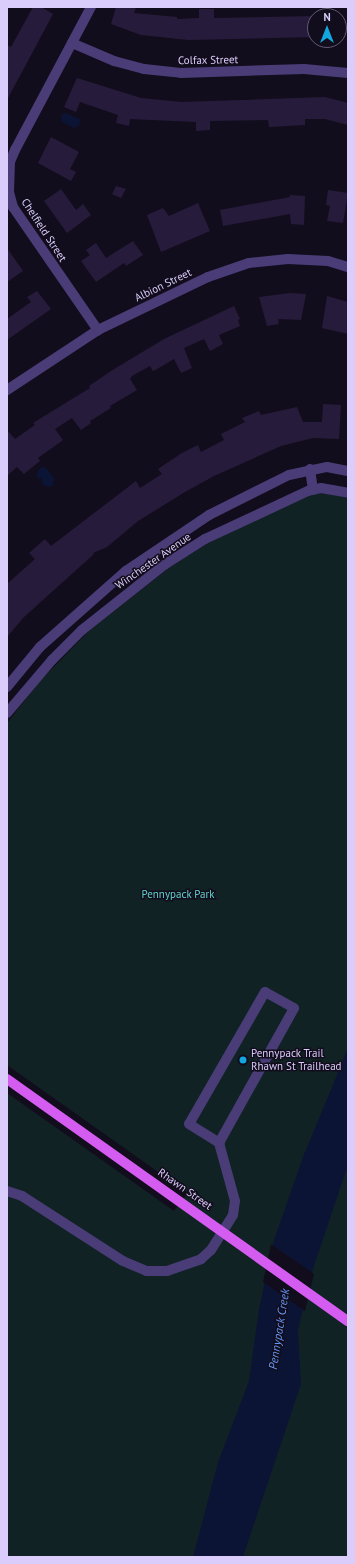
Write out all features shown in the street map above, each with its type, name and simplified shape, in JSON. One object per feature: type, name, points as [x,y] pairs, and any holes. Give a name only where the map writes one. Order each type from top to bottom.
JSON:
[{"type":"main road","name":"Rhawn Street","points":[[7,1079],[348,1321]]},
{"type":"street","name":"Chelfield Street","points":[[91,7],[10,162],[9,192],[13,207],[98,330]]},
{"type":"street","name":"Colfax Street","points":[[72,43],[114,61],[144,69],[181,73],[304,69],[348,73]]},
{"type":"street","name":"Albion Street","points":[[7,390],[98,330],[208,277],[249,263],[288,259],[328,261],[348,267]]},
{"type":"street","name":"Winchester Avenue","points":[[7,687],[40,647],[126,571],[168,541],[209,515],[290,475],[310,469],[326,467],[348,471]]},
{"type":"street","points":[[310,469],[313,490]]},
{"type":"street","name":"Winchester Avenue","points":[[7,713],[52,660],[123,596],[205,539],[249,516],[313,490],[321,488],[348,493]]},
{"type":"street","points":[[40,647],[52,660]]},
{"type":"street","points":[[7,1191],[22,1196],[123,1261],[146,1271],[167,1271],[184,1267],[211,1250],[233,1215],[235,1201],[219,1143],[190,1124],[265,992],[294,1008],[219,1143]]},
{"type":"green space","name":"Pennypack Park","points":[[315,492],[348,497],[348,1557],[7,1557],[7,1093],[174,1211],[188,1193],[7,1065],[7,723],[40,681],[89,631],[170,567],[225,533]]},
{"type":"water","points":[[66,113],[81,120],[78,126],[74,128],[61,121],[62,114]]},
{"type":"water","points":[[45,467],[54,478],[53,485],[49,487],[43,485],[41,478],[38,479],[36,474],[40,468]]},
{"type":"water","name":"Pennypack Creek","points":[[348,1048],[348,1165],[313,1269],[298,1330],[301,1384],[243,1557],[193,1557],[218,1462],[249,1381],[259,1309],[274,1240],[303,1157]]},
{"type":"pier","points":[[271,1244],[314,1274],[305,1311],[263,1282]]},
{"type":"building","points":[[33,7],[41,7],[53,14],[7,100],[7,45],[11,47]]},
{"type":"building","points":[[116,7],[136,7],[134,13],[177,17],[177,19],[199,18],[199,9],[214,9],[214,18],[307,16],[307,37],[188,40],[141,35],[111,24]]},
{"type":"building","points":[[77,78],[141,98],[182,102],[325,97],[348,103],[348,125],[325,119],[305,119],[305,125],[269,127],[268,120],[210,121],[210,130],[196,131],[196,122],[130,119],[129,126],[116,123],[118,115],[80,102],[76,112],[64,107]]},
{"type":"building","points":[[51,137],[79,152],[70,169],[76,172],[71,181],[38,163]]},
{"type":"building","points":[[116,186],[126,189],[121,198],[112,194]]},
{"type":"building","points":[[61,189],[76,210],[83,204],[91,215],[67,233],[44,201]]},
{"type":"building","points":[[328,190],[348,193],[343,223],[327,221],[330,206],[326,205]]},
{"type":"building","points":[[290,195],[305,196],[304,225],[291,224],[290,214],[223,226],[220,210],[290,197]]},
{"type":"building","points":[[198,203],[210,231],[161,252],[147,215],[163,208],[169,216]]},
{"type":"building","points":[[133,241],[143,255],[126,266],[124,263],[96,282],[81,261],[90,255],[86,250],[96,243],[106,258]]},
{"type":"building","points":[[7,248],[23,271],[7,282]]},
{"type":"building","points":[[37,291],[51,309],[7,340],[7,319],[31,302],[27,297]]},
{"type":"building","points":[[290,293],[306,294],[301,320],[278,319],[279,324],[267,326],[259,297]]},
{"type":"building","points":[[327,296],[348,302],[348,334],[322,328]]},
{"type":"building","points":[[234,306],[240,319],[238,320],[240,326],[219,335],[223,344],[210,351],[204,339],[184,348],[192,368],[181,373],[174,359],[153,371],[150,366],[132,376],[130,379],[137,390],[110,406],[111,408],[90,421],[91,423],[81,430],[72,418],[55,429],[63,440],[38,458],[40,461],[24,474],[17,467],[7,476],[7,430],[15,439],[35,425],[33,423],[90,388],[89,386],[111,371],[164,339]]},
{"type":"building","points":[[323,404],[341,405],[339,439],[313,438],[281,446],[214,476],[185,492],[138,521],[107,547],[93,553],[94,554],[24,617],[7,637],[7,584],[35,559],[29,553],[45,539],[51,546],[136,481],[140,488],[162,474],[158,469],[182,453],[198,445],[201,452],[224,440],[221,434],[245,422],[242,418],[259,411],[261,415],[297,407],[303,422],[322,422]]},
{"type":"place","name":"Pennypack Trail Rhawn St Trailhead","points":[[243,1060]]}]
